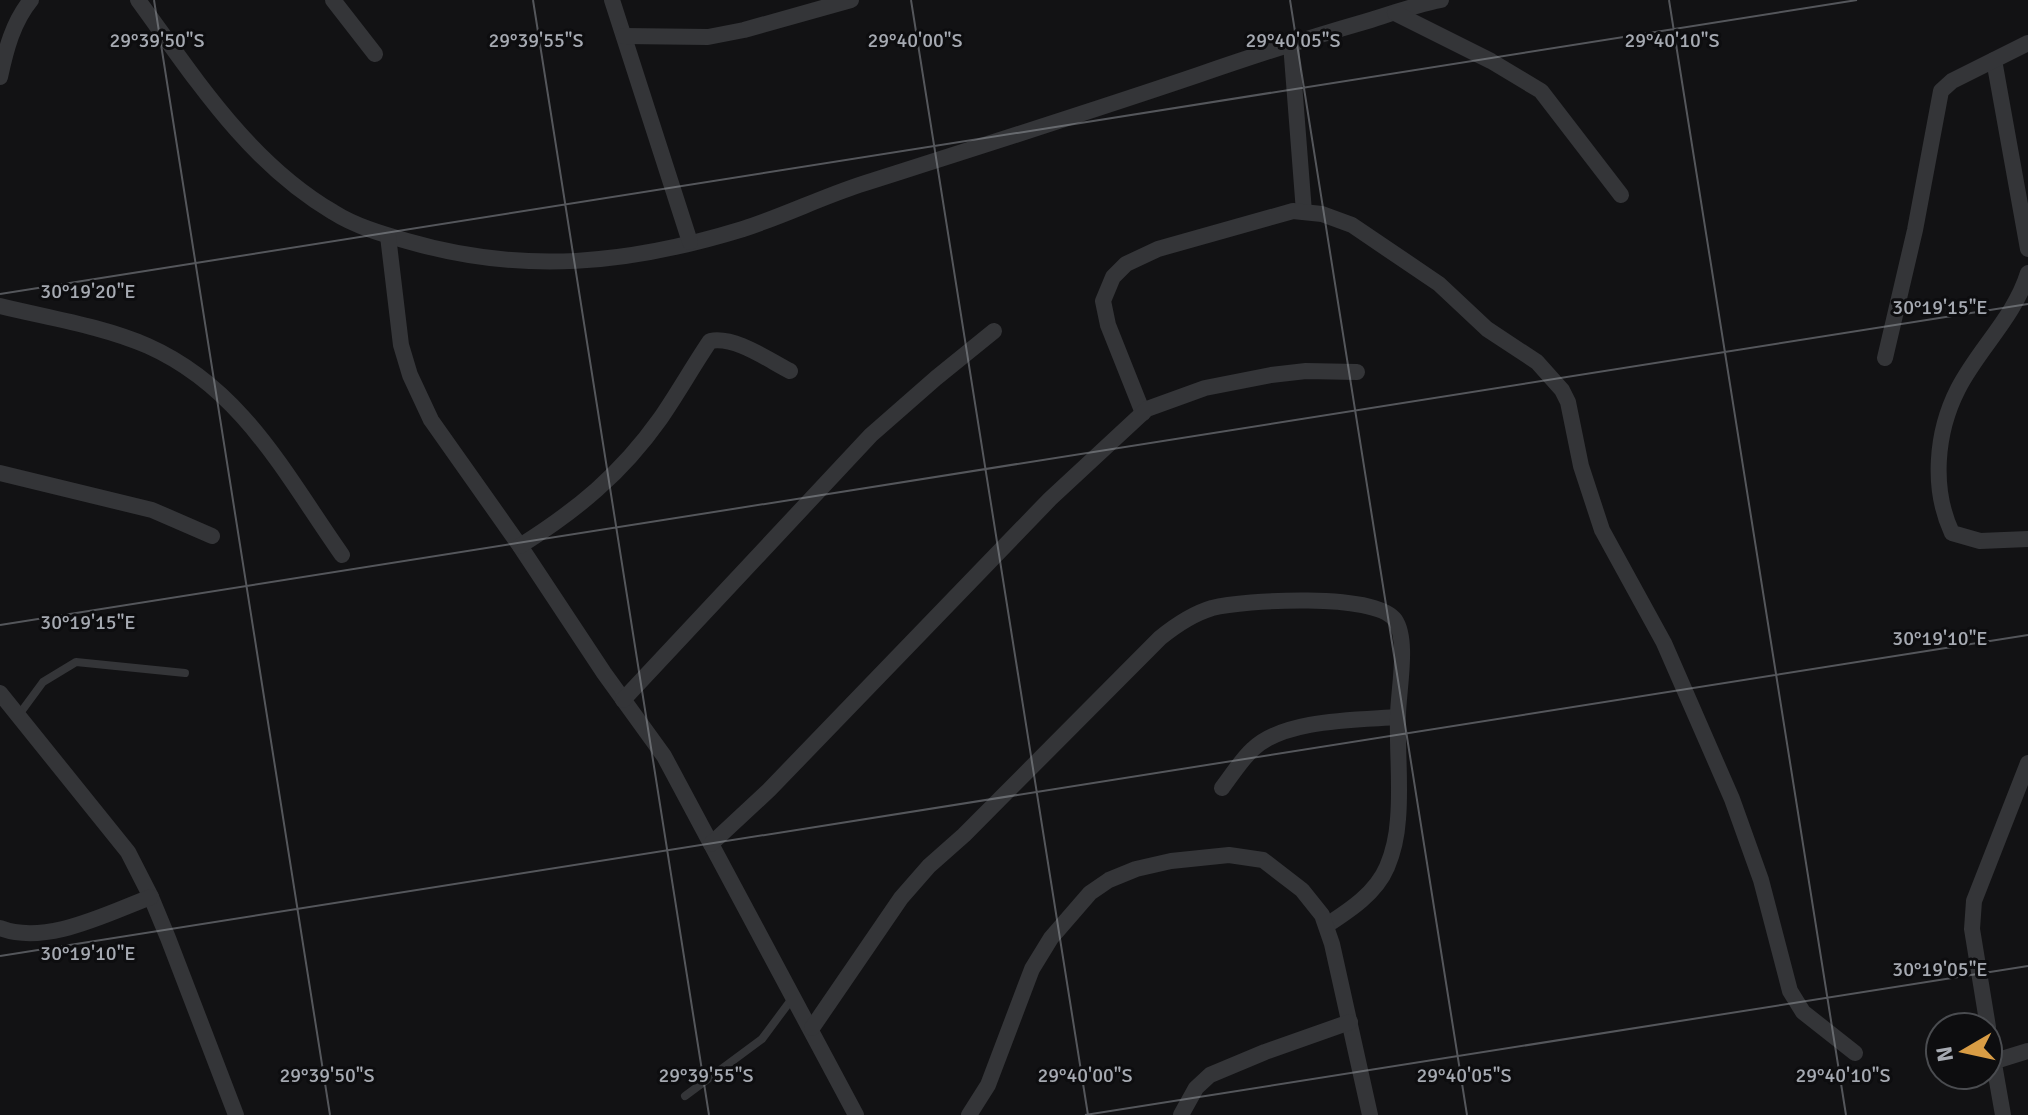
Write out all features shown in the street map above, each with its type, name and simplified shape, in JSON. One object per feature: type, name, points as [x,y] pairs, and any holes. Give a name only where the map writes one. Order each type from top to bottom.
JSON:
[{"type":"street","points":[[0,77],[6,49],[18,19],[31,0]]},
{"type":"street","points":[[138,0],[237,131],[262,159],[305,195],[337,215],[388,236],[430,248],[490,259],[548,263],[635,255],[745,228],[853,187],[1291,44],[1441,0]]},
{"type":"street","points":[[333,0],[375,54]]},
{"type":"street","points":[[612,0],[690,242]]},
{"type":"street","points":[[624,36],[708,37],[851,0]]},
{"type":"street","points":[[1395,13],[1491,61],[1541,91],[1621,195]]},
{"type":"street","points":[[1885,358],[1915,230],[1941,91],[1952,81],[2028,43]]},
{"type":"street","points":[[1291,44],[1304,212]]},
{"type":"street","points":[[1994,60],[2028,249]]},
{"type":"street","points":[[1143,413],[1108,325],[1103,301],[1113,277],[1126,264],[1158,249],[1293,211],[1337,218],[1352,225],[1439,284],[1487,329],[1537,362],[1562,390],[1568,402],[1581,466],[1602,530],[1664,643],[1732,799],[1761,880],[1790,991],[1803,1012],[1855,1053]]},
{"type":"street","points":[[388,236],[401,345],[418,396],[441,437],[664,756],[812,1028],[850,1112]]},
{"type":"street","points":[[2028,273],[2022,292],[2007,319],[1958,388],[1945,420],[1939,448],[1939,478],[1945,515],[1952,533],[1980,541],[2028,539]]},
{"type":"street","points":[[0,306],[147,345],[206,379],[247,419],[342,555]]},
{"type":"street","points":[[623,700],[871,435],[994,331]]},
{"type":"street","points":[[520,546],[582,504],[622,466],[659,421],[710,341],[733,343],[790,371]]},
{"type":"street","points":[[711,844],[769,790],[1050,499],[1143,413],[1192,392],[1271,375],[1306,371],[1357,372]]},
{"type":"street","points":[[0,473],[152,510],[212,536]]},
{"type":"street","points":[[812,1028],[901,898],[929,866],[964,835],[1160,638],[1183,620],[1209,609],[1237,603],[1283,600],[1361,605],[1386,612],[1395,619],[1401,639],[1399,814],[1387,866],[1357,904],[1327,925]]},
{"type":"street","points":[[0,693],[128,852],[151,897],[236,1115]]},
{"type":"street","points":[[1222,788],[1253,748],[1281,731],[1398,717]]},
{"type":"street","points":[[1985,1011],[1972,929],[1974,901],[2028,763]]},
{"type":"street","points":[[969,1115],[988,1085],[1032,969],[1071,912],[1109,880],[1136,869],[1221,855],[1263,860],[1302,890],[1327,925],[1370,1115]]},
{"type":"street","points":[[0,928],[13,933],[37,934],[69,927],[151,897]]},
{"type":"street","points":[[1181,1115],[1196,1088],[1210,1075],[1350,1022]]},
{"type":"street","points":[[2004,1058],[2028,1051]]},
{"type":"street","points":[[1998,1091],[2003,1115]]},
{"type":"lane","points":[[18,716],[43,682],[76,662],[185,673]]},
{"type":"lane","points":[[685,1096],[762,1039],[794,995]]}]
